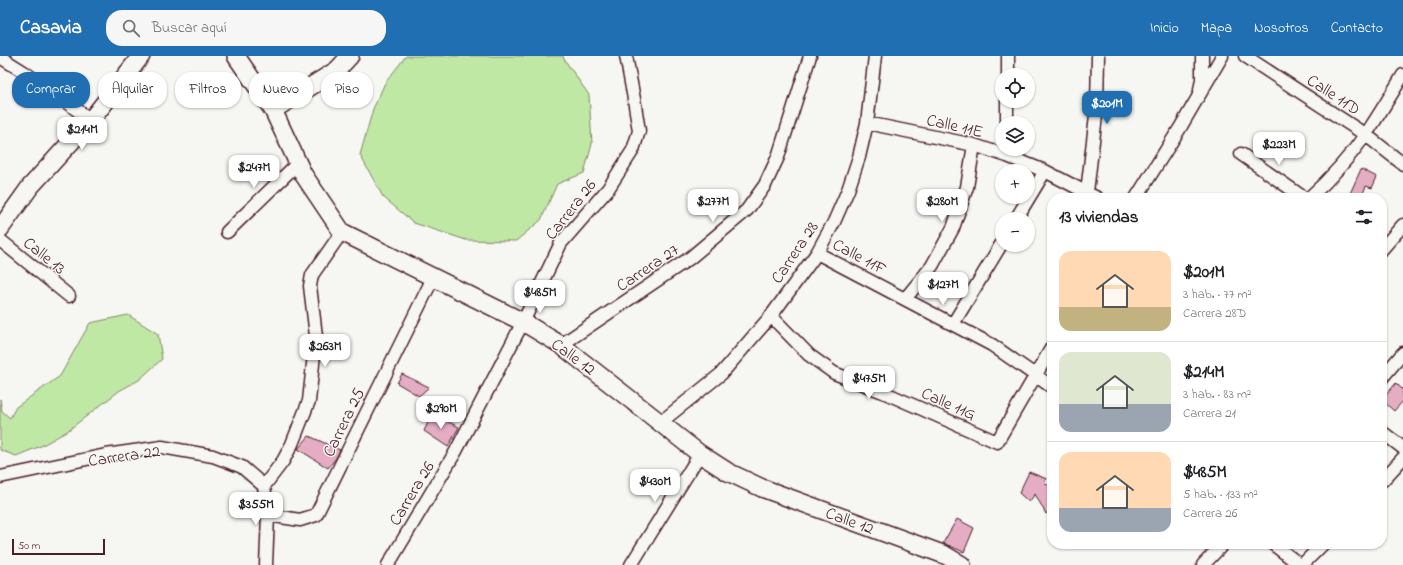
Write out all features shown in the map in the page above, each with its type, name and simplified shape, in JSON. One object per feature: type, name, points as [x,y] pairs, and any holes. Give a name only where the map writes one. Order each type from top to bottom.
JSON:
[{"type":"street","points":[[0,229],[30,187],[91,120],[141,56]]},
{"type":"street","name":"Calle 12","points":[[236,56],[273,110],[303,174],[342,232],[523,322],[561,345],[700,454],[728,472],[762,488],[943,560],[962,565]]},
{"type":"street","points":[[273,110],[337,70],[350,56]]},
{"type":"street","name":"Carrera 26","points":[[388,565],[456,452],[562,243],[608,189],[634,150],[639,130],[626,56]]},
{"type":"street","name":"Carrera 27","points":[[561,345],[690,258],[746,210],[765,185],[778,157],[810,56]]},
{"type":"street","name":"Carrera 28","points":[[661,422],[721,374],[771,316],[817,253],[834,222],[848,190],[859,157],[868,123],[875,56]]},
{"type":"street","points":[[1008,56],[1008,68]]},
{"type":"street","points":[[1092,193],[1098,56]]},
{"type":"street","points":[[1198,97],[1202,79],[1202,56]]},
{"type":"street","points":[[1139,193],[1222,56]]},
{"type":"street","name":"Calle 11D","points":[[1245,56],[1366,134],[1403,164]]},
{"type":"street","points":[[0,58],[24,72],[91,120]]},
{"type":"street","points":[[1314,193],[1349,157],[1366,134],[1403,75]]},
{"type":"street","name":"Calle 11E","points":[[868,123],[995,149]]},
{"type":"street","points":[[905,299],[932,266],[953,228],[967,187],[974,145]]},
{"type":"street","points":[[1241,154],[1297,193]]},
{"type":"street","name":"Calle 11E","points":[[1015,156],[1088,193]]},
{"type":"street","points":[[227,232],[298,163]]},
{"type":"street","points":[[1020,212],[1045,171]]},
{"type":"street","points":[[1387,243],[1403,225]]},
{"type":"street","points":[[266,565],[268,515],[264,486],[283,461],[292,444],[309,401],[316,336],[310,286],[312,275],[342,232]]},
{"type":"street","name":"Calle 13","points":[[0,240],[69,296]]},
{"type":"street","points":[[953,324],[997,252]]},
{"type":"street","name":"Calle 11F","points":[[817,253],[992,345],[1047,383]]},
{"type":"street","name":"Carrera 25","points":[[268,515],[300,520],[316,514],[433,278]]},
{"type":"street","name":"Calle 11G","points":[[771,316],[809,355],[834,373],[883,392],[997,442],[1036,376]]},
{"type":"street","points":[[1387,372],[1403,353]]},
{"type":"street","points":[[1036,376],[1047,356]]},
{"type":"street","points":[[1387,436],[1403,448]]},
{"type":"street","name":"Carrera 22","points":[[0,478],[106,455],[162,447],[213,456],[242,467],[264,486]]},
{"type":"street","points":[[636,563],[700,454]]},
{"type":"street","points":[[1387,476],[1403,458]]},
{"type":"street","points":[[1203,565],[1218,549]]},
{"type":"street","points":[[1280,549],[1301,565],[1318,549]]},
{"type":"green space","points":[[406,56],[563,56],[589,95],[592,144],[584,173],[557,184],[541,220],[516,241],[466,240],[414,223],[383,197],[360,155],[373,109],[385,83]]},
{"type":"green space","points":[[128,315],[158,334],[162,359],[139,380],[119,391],[66,432],[41,446],[16,456],[0,450],[0,399],[2,411],[10,418],[16,407],[60,376],[90,323]]},
{"type":"building","points":[[1361,169],[1377,177],[1372,188],[1366,186],[1363,193],[1350,193]]},
{"type":"building","points":[[402,374],[429,387],[419,396],[397,383]]},
{"type":"building","points":[[1396,383],[1403,390],[1403,401],[1394,411],[1387,405],[1387,394]]},
{"type":"building","points":[[432,414],[459,427],[448,447],[424,431]]},
{"type":"building","points":[[309,436],[340,450],[328,468],[298,449]]},
{"type":"building","points":[[1029,472],[1047,479],[1044,482],[1047,485],[1047,513],[1046,514],[1035,494],[1029,502],[1019,493]]},
{"type":"building","points":[[957,519],[974,528],[964,552],[943,543]]}]
